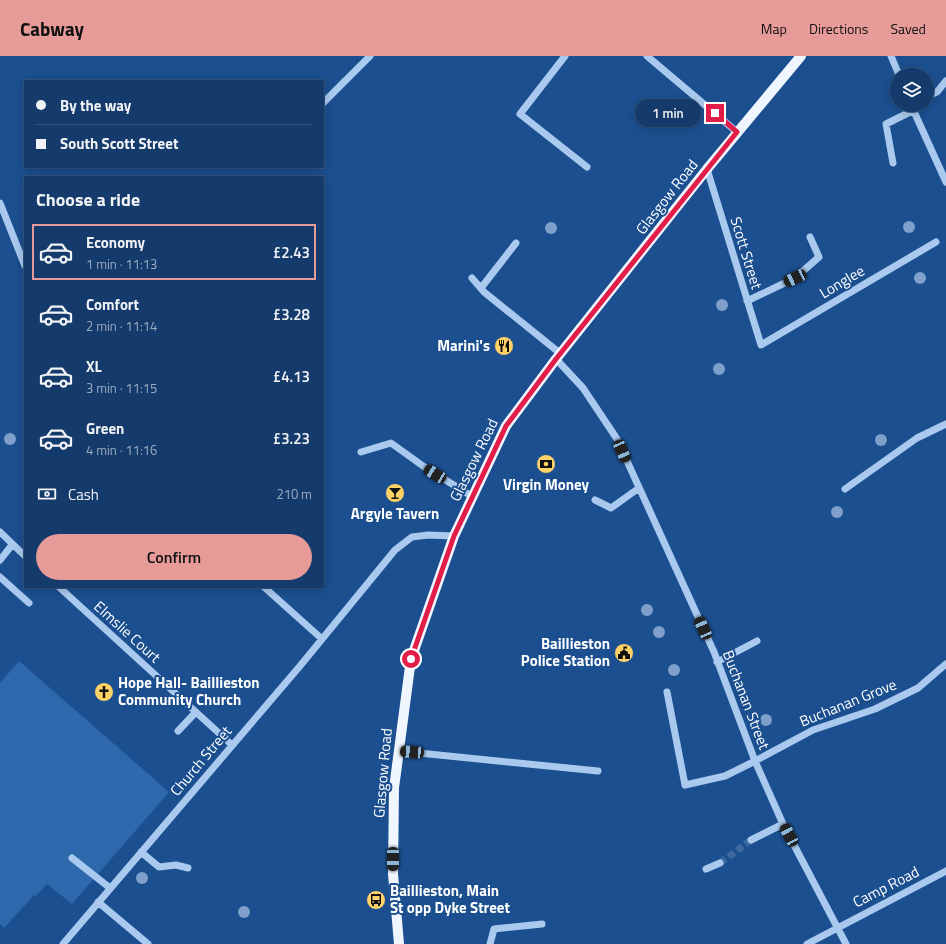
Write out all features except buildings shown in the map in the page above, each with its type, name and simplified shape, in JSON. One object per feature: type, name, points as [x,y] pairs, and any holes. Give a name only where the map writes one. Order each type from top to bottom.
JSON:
[{"type":"main road","name":"Glasgow Road","points":[[399,944],[393,874],[394,788],[411,659],[454,536],[506,426],[707,169],[801,56]]},
{"type":"street","points":[[324,103],[370,56]]},
{"type":"street","points":[[566,56],[520,114],[587,167]]},
{"type":"street","points":[[647,56],[737,132]]},
{"type":"street","points":[[891,56],[896,68]]},
{"type":"street","points":[[934,93],[937,92],[946,81]]},
{"type":"street","points":[[893,163],[886,124],[906,112]]},
{"type":"street","points":[[915,112],[946,182]]},
{"type":"street","name":"Scott Street","points":[[707,169],[761,346]]},
{"type":"street","points":[[0,204],[3,218],[24,264]]},
{"type":"street","points":[[747,301],[795,278],[819,256],[810,237]]},
{"type":"street","name":"Longlee","points":[[761,346],[936,242]]},
{"type":"street","points":[[481,288],[516,243]]},
{"type":"street","name":"Buchanan Street","points":[[472,278],[484,292],[559,357],[583,388],[617,439],[717,662],[756,761],[783,824],[846,944]]},
{"type":"street","points":[[845,489],[917,438],[946,424]]},
{"type":"street","points":[[362,452],[392,442],[423,466],[473,497]]},
{"type":"street","points":[[595,500],[611,508],[639,488]]},
{"type":"street","points":[[0,532],[24,555]]},
{"type":"street","name":"Church Street","points":[[62,944],[322,639],[394,550],[412,537],[428,535],[454,536]]},
{"type":"street","points":[[0,560],[12,545]]},
{"type":"street","points":[[0,578],[29,603]]},
{"type":"street","name":"Elmslie Court","points":[[60,588],[232,745]]},
{"type":"street","points":[[265,588],[322,639]]},
{"type":"street","points":[[717,662],[757,641]]},
{"type":"street","name":"Buchanan Grove","points":[[667,692],[685,786],[725,776],[813,730],[875,709],[918,688],[946,664]]},
{"type":"street","points":[[178,731],[196,712]]},
{"type":"street","points":[[399,751],[598,771]]},
{"type":"street","points":[[751,840],[783,824]]},
{"type":"street","points":[[141,852],[159,867],[176,865],[188,868]]},
{"type":"street","points":[[72,858],[110,888]]},
{"type":"street","points":[[706,868],[720,863]]},
{"type":"street","name":"Camp Road","points":[[807,944],[946,871]]},
{"type":"street","points":[[98,902],[148,944]]},
{"type":"street","points":[[490,944],[494,929],[542,924]]},
{"type":"shaded area","points":[[19,661],[169,792],[72,904],[47,884],[36,896],[34,895],[4,928],[0,924],[0,683]]},
{"type":"tunnel","points":[[720,863],[751,840]]},
{"type":"place","name":"Marini's","points":[[504,346]]},
{"type":"place","name":"Virgin Money","points":[[546,464]]},
{"type":"place","name":"Argyle Tavern","points":[[395,493]]},
{"type":"place","name":"Baillieston Police Station","points":[[624,653]]},
{"type":"place","name":"Hope Hall- Baillieston Community Church","points":[[104,692]]},
{"type":"place","name":"Baillieston, Main St opp Dyke Street","points":[[376,900]]},
{"type":"route","points":[[411,659],[454,536],[506,426],[556,359],[611,292],[737,132],[715,113]]}]
